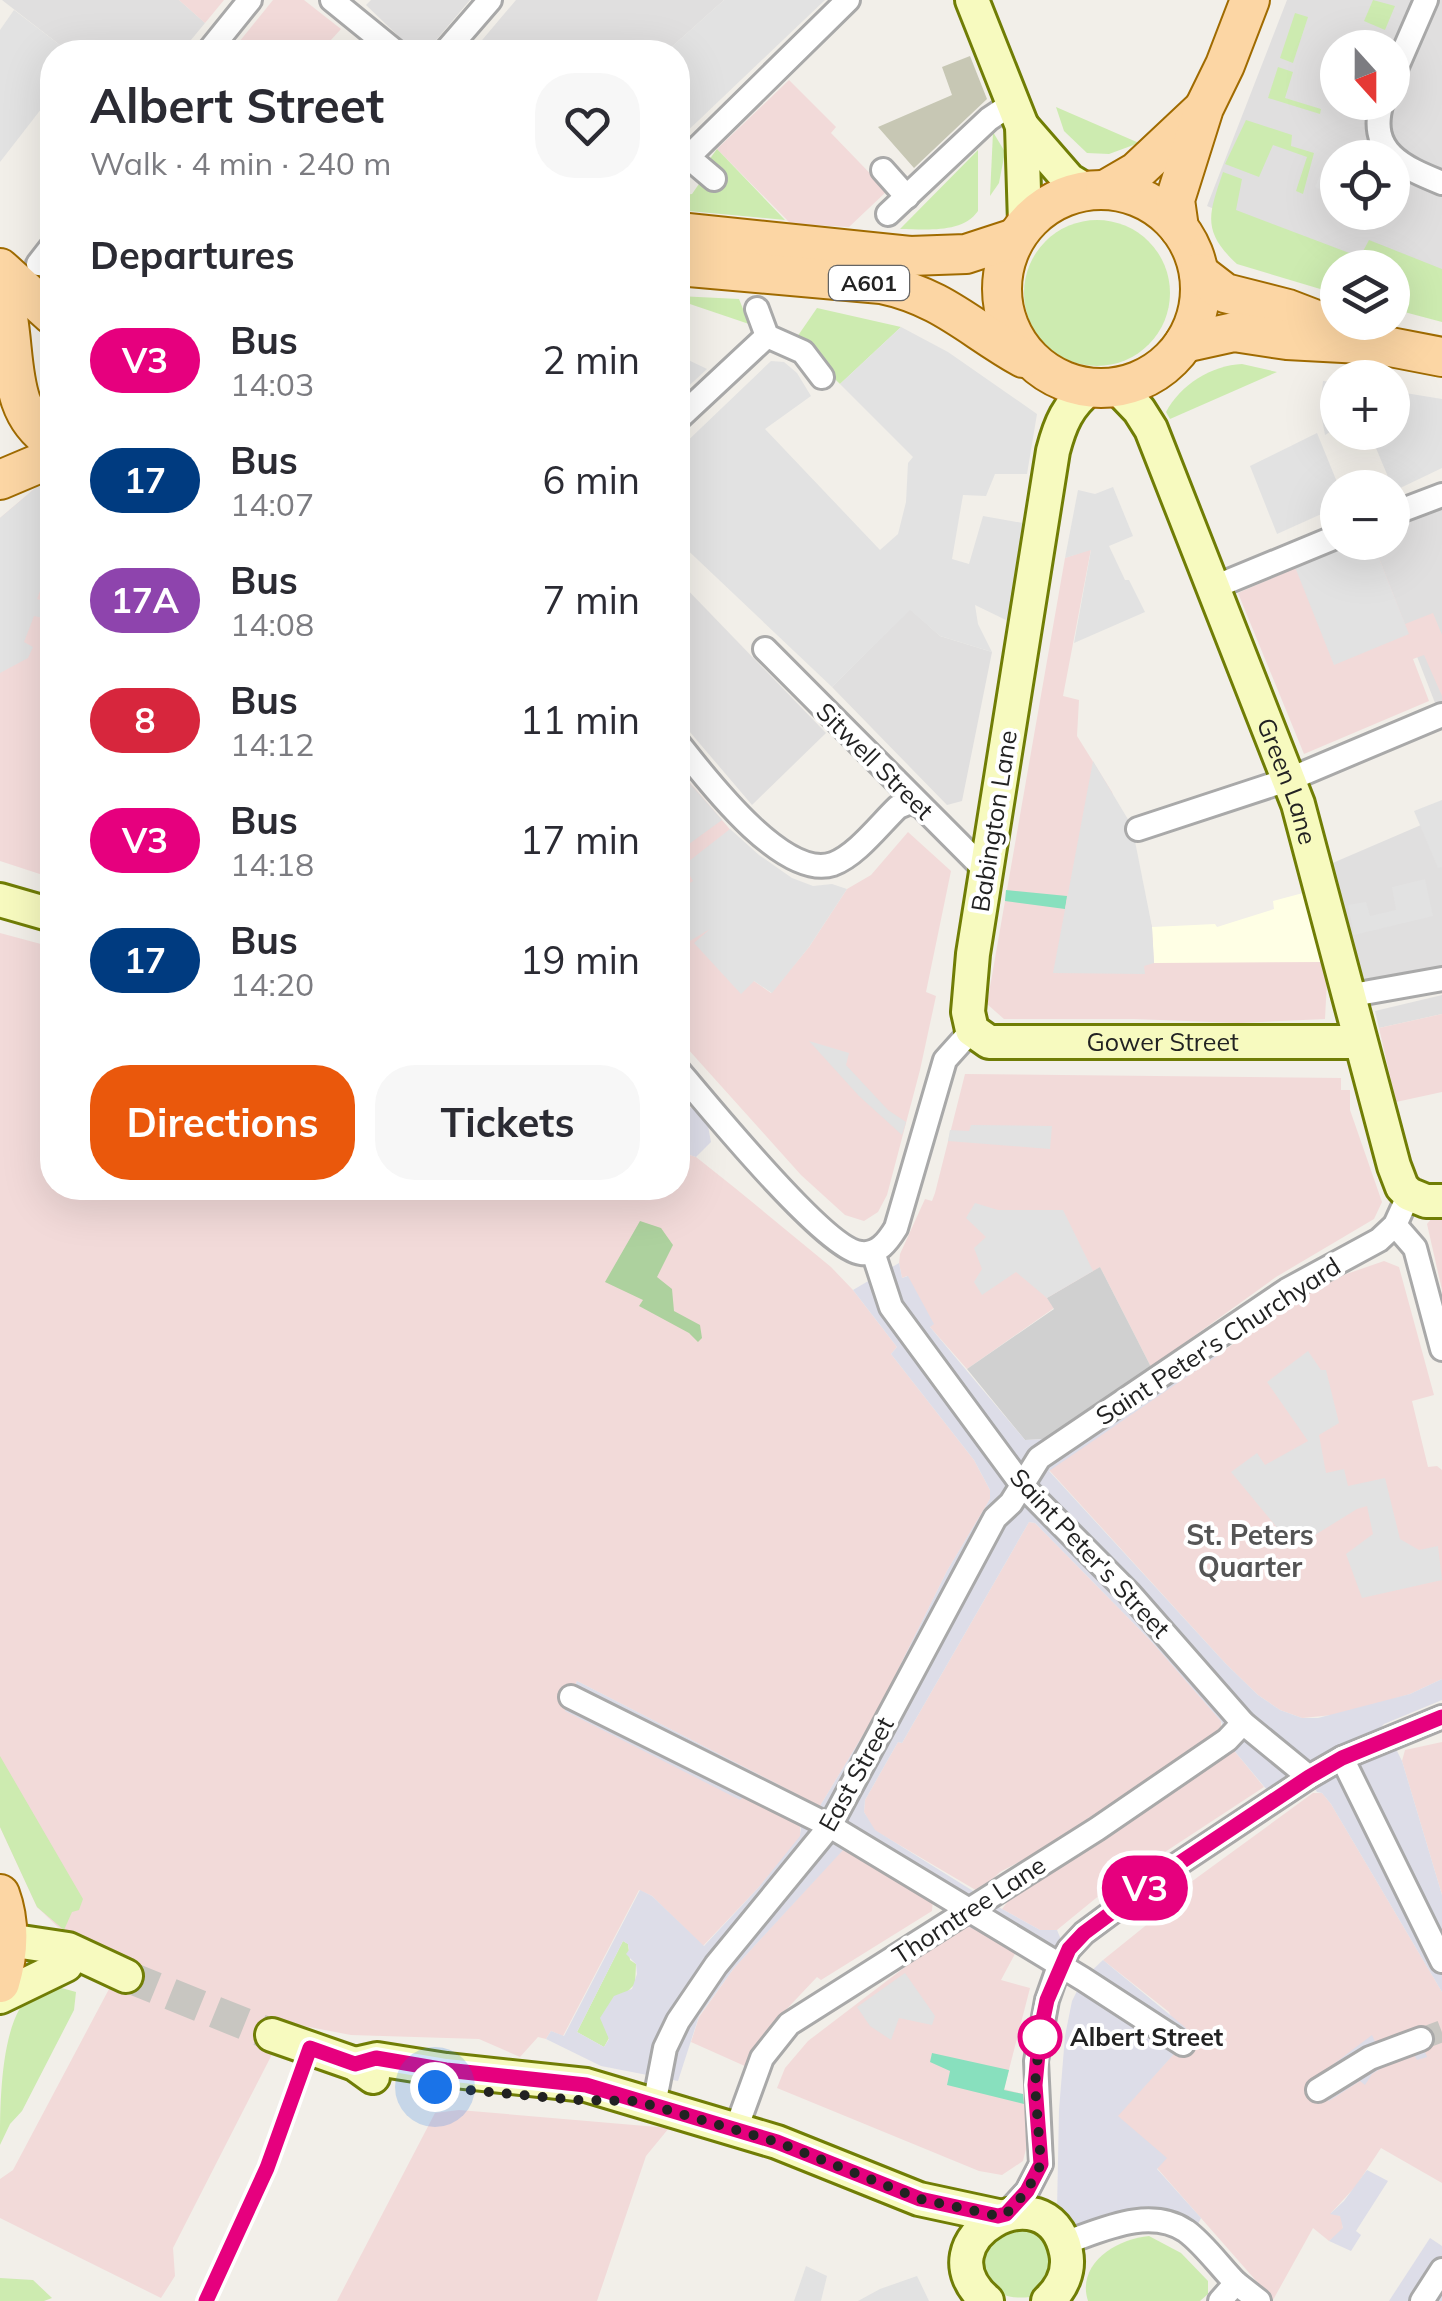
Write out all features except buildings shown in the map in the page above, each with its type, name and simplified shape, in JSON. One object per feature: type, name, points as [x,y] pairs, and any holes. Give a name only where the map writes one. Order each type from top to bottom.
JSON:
[{"type":"main road","points":[[1179,228],[1175,200],[1204,108],[1250,0]]},
{"type":"main road","points":[[1096,190],[1136,172],[1204,108]]},
{"type":"main road","points":[[1096,190],[1145,200],[1164,212],[1179,228],[1199,273],[1198,309],[1184,343],[1160,368],[1140,380],[1104,387]]},
{"type":"main road","name":"A601","points":[[690,233],[910,256],[966,254],[1020,230],[1054,201],[1096,190]]},
{"type":"main road","points":[[1020,230],[1005,261],[1002,300],[1014,337],[1039,367]]},
{"type":"main road","name":"A601","points":[[690,267],[881,284],[914,291],[1068,383],[1104,387]]},
{"type":"main road","points":[[0,268],[40,305]]},
{"type":"main road","points":[[1199,273],[1225,293],[1288,308],[1380,345]]},
{"type":"main road","points":[[0,285],[9,316],[8,389],[21,416],[40,431]]},
{"type":"main road","points":[[1184,343],[1234,332],[1287,340],[1380,345],[1442,357]]},
{"type":"main road","points":[[8,389],[24,346],[40,337]]},
{"type":"main road","points":[[0,480],[40,463]]},
{"type":"main road","points":[[0,1894],[7,1915],[3,1957]]},
{"type":"street","points":[[218,40],[250,0]]},
{"type":"street","points":[[332,0],[381,40]]},
{"type":"street","points":[[455,40],[490,0]]},
{"type":"street","points":[[690,155],[848,0]]},
{"type":"street","points":[[972,0],[1018,114],[1069,180],[1096,190]]},
{"type":"street","points":[[1410,37],[1426,0]]},
{"type":"street","points":[[888,214],[989,119],[1018,114]]},
{"type":"street","points":[[1018,114],[1020,230]]},
{"type":"street","points":[[690,166],[714,179]]},
{"type":"street","points":[[1410,169],[1442,183]]},
{"type":"street","points":[[883,170],[906,197]]},
{"type":"street","points":[[756,309],[767,336],[803,352],[822,377]]},
{"type":"street","points":[[690,408],[767,336]]},
{"type":"street","name":"Green Lane","points":[[1104,387],[1139,410],[1151,429],[1290,780],[1394,1166],[1409,1194]]},
{"type":"street","name":"Babington Lane","points":[[972,1030],[969,985],[1053,451],[1068,409],[1104,387]]},
{"type":"street","points":[[1410,507],[1442,495]]},
{"type":"street","points":[[1212,588],[1320,543]]},
{"type":"street","name":"Sitwell Street","points":[[765,649],[986,871]]},
{"type":"street","points":[[1138,829],[1290,780],[1442,715]]},
{"type":"street","points":[[690,759],[751,826],[793,857],[810,864],[837,862],[898,806],[916,804]]},
{"type":"street","points":[[0,900],[40,912]]},
{"type":"street","points":[[1347,996],[1442,979]]},
{"type":"street","points":[[690,1084],[824,1230],[852,1251],[877,1249],[899,1220],[945,1060],[972,1030]]},
{"type":"street","name":"Gower Street","points":[[972,1030],[990,1042],[1359,1042]]},
{"type":"street","points":[[1409,1194],[1442,1201]]},
{"type":"street","name":"Saint Peter's Churchyard","points":[[1022,1485],[1040,1458],[1299,1283],[1379,1240],[1394,1225],[1409,1194]]},
{"type":"street","points":[[1394,1225],[1415,1248],[1442,1349]]},
{"type":"street","name":"Saint Peter's Street","points":[[877,1249],[892,1308],[1022,1485],[1140,1605],[1243,1723],[1309,1777]]},
{"type":"street","name":"East Street","points":[[645,2103],[678,2022],[716,1965],[830,1826],[932,1619],[995,1518],[1022,1485]]},
{"type":"street","points":[[571,1696],[830,1826],[1183,2044]]},
{"type":"street","points":[[978,2288],[968,2256],[973,2240],[1027,2191],[1041,2164],[1036,2061],[1047,2000],[1059,1966],[1084,1933],[1309,1777],[1342,1758],[1442,1717]]},
{"type":"street","name":"Thorntree Lane","points":[[736,2129],[762,2058],[789,2024],[1097,1829],[1227,1740],[1243,1723]]},
{"type":"street","points":[[1342,1758],[1442,1962]]},
{"type":"street","points":[[68,1948],[113,1971],[66,1965],[3,1957],[68,1948]]},
{"type":"street","points":[[0,1997],[66,1965]]},
{"type":"street","points":[[272,2036],[355,2064],[374,2078],[435,2087],[645,2103],[818,2157],[920,2199],[1002,2215],[1020,2212],[1042,2219],[1056,2230],[1064,2244],[1067,2267],[1054,2298]]},
{"type":"street","points":[[1318,2090],[1370,2058],[1420,2039]]},
{"type":"street","points":[[920,2199],[947,2232],[978,2288]]},
{"type":"street","points":[[1064,2244],[1136,2221],[1163,2222],[1186,2231],[1259,2301]]},
{"type":"street","points":[[1422,2301],[1442,2270]]},
{"type":"street","points":[[1220,2301],[1236,2283]]},
{"type":"shaded area","points":[[2,0],[179,0],[205,23],[191,40],[54,40]]},
{"type":"shaded area","points":[[179,0],[224,0],[205,23]]},
{"type":"shaded area","points":[[273,0],[304,0],[341,29],[331,40],[241,40]]},
{"type":"shaded area","points":[[371,0],[470,0],[436,40],[402,40],[366,5]]},
{"type":"shaded area","points":[[516,0],[724,0],[679,40],[482,40]]},
{"type":"shaded area","points":[[724,0],[825,0],[690,129],[690,40],[679,40]]},
{"type":"shaded area","points":[[1287,0],[1442,0],[1442,288],[1410,275],[1410,250],[1320,250],[1320,254],[1207,206]]},
{"type":"shaded area","points":[[14,10],[53,40],[40,40],[40,110],[0,162],[0,30]]},
{"type":"shaded area","points":[[970,56],[987,99],[914,168],[878,127],[952,95],[942,67]]},
{"type":"shaded area","points":[[789,80],[836,127],[831,133],[887,191],[849,227],[791,224],[717,149]]},
{"type":"shaded area","points":[[901,327],[948,352],[1037,414],[1027,474],[995,474],[986,496],[963,495],[952,559],[969,564],[983,516],[1023,523],[1008,621],[975,605],[978,624],[992,652],[940,636],[910,610],[832,687],[690,552],[690,439],[771,361],[784,362],[797,373],[811,396],[765,429],[880,550],[898,534],[906,502],[908,463],[913,457],[840,384]]},
{"type":"shaded area","points":[[690,361],[707,369],[690,385]]},
{"type":"shaded area","points":[[1410,394],[1442,399],[1442,468],[1410,483],[1410,470],[1385,470],[1377,450],[1410,450]]},
{"type":"shaded area","points":[[1317,433],[1320,450],[1324,450],[1332,470],[1320,470],[1320,515],[1277,534],[1250,466]]},
{"type":"shaded area","points":[[40,484],[40,874],[0,861],[0,518]]},
{"type":"shaded area","points":[[40,484],[40,617],[34,616],[24,642],[33,647],[28,658],[0,673],[0,518]]},
{"type":"shaded area","points":[[1113,487],[1133,536],[1109,546],[1145,612],[1074,643],[1091,550],[1065,558],[1078,490],[1095,494]]},
{"type":"shaded area","points":[[1442,499],[1442,721],[1380,560],[1410,560],[1410,512]]},
{"type":"shaded area","points":[[1091,549],[1063,696],[1079,700],[1077,736],[1112,792],[1152,927],[1154,962],[1328,962],[1325,1019],[1238,1023],[1004,1019],[987,1004],[1065,558]]},
{"type":"shaded area","points":[[1320,556],[1320,560],[1380,560],[1409,634],[1334,665],[1295,567]]},
{"type":"shaded area","points":[[1320,557],[1380,560],[1405,624],[1433,613],[1442,635],[1442,696],[1424,655],[1413,659],[1429,701],[1304,754],[1238,593]]},
{"type":"shaded area","points":[[690,592],[826,733],[752,805],[690,732]]},
{"type":"shaded area","points":[[910,609],[940,636],[992,652],[962,801],[947,805],[832,687]]},
{"type":"shaded area","points":[[1093,761],[1132,826],[1152,927],[1154,963],[1144,966],[1145,974],[1053,973]]},
{"type":"shaded area","points":[[690,783],[740,841],[754,981],[771,993],[809,947],[847,889],[871,875],[908,832],[951,871],[926,992],[936,996],[887,1195],[878,1212],[864,1221],[845,1215],[801,1175],[690,1051]]},
{"type":"shaded area","points":[[690,784],[722,820],[690,843]]},
{"type":"shaded area","points":[[1442,800],[1442,867],[1438,868],[1414,811]]},
{"type":"shaded area","points":[[1442,816],[1442,966],[1359,980],[1328,865]]},
{"type":"shaded area","points":[[730,829],[792,878],[813,886],[832,884],[847,889],[809,947],[772,993],[754,981],[741,994],[694,943],[710,929],[690,941],[693,881],[690,860]]},
{"type":"shaded area","points":[[1425,879],[1433,916],[1354,935],[1348,905],[1366,902],[1370,916],[1396,910],[1392,887]]},
{"type":"shaded area","points":[[1303,893],[1328,962],[1154,963],[1152,927],[1217,927],[1274,909],[1273,901]]},
{"type":"shaded area","points":[[0,933],[40,944],[40,1200],[690,1200],[690,1155],[831,1267],[853,1290],[897,1347],[891,1354],[974,1460],[990,1490],[990,1499],[947,1571],[877,1712],[820,1806],[577,1681],[566,1711],[747,1792],[799,1820],[801,1836],[703,1946],[652,1896],[639,1890],[563,2036],[551,2031],[546,2039],[538,2037],[520,2057],[479,2039],[351,2035],[288,2023],[173,2248],[175,2276],[161,2298],[0,2218],[0,2179],[13,2170],[126,1957],[58,1927],[37,1907],[0,1827]]},
{"type":"shaded area","points":[[1442,995],[1442,1014],[1379,1028],[1375,1011]]},
{"type":"shaded area","points":[[1442,1014],[1442,1092],[1396,1102],[1379,1028]]},
{"type":"shaded area","points":[[809,1041],[849,1053],[846,1065],[888,1110],[906,1122],[902,1135],[859,1096]]},
{"type":"shaded area","points":[[965,1074],[1341,1078],[1341,1090],[1350,1090],[1350,1110],[1382,1202],[1374,1219],[1276,1277],[1151,1367],[1100,1267],[1048,1299],[1054,1308],[967,1369],[930,1327],[907,1276],[902,1278],[899,1263],[925,1199],[932,1201],[935,1193]]},
{"type":"shaded area","points":[[690,1108],[708,1126],[711,1142],[696,1157],[690,1155]]},
{"type":"shaded area","points":[[971,1125],[1052,1126],[1050,1149],[948,1141],[950,1130],[969,1131]]},
{"type":"shaded area","points":[[975,1203],[998,1210],[1063,1210],[1093,1271],[1047,1298],[1016,1272],[982,1295],[974,1282],[982,1269],[974,1248],[986,1237],[966,1218]]},
{"type":"shaded area","points":[[1442,1217],[1442,1290],[1427,1224],[1432,1218]]},
{"type":"shaded area","points":[[1384,1261],[1399,1267],[1434,1395],[1412,1401],[1428,1467],[1442,1470],[1442,1679],[1410,1694],[1343,1714],[1302,1718],[1280,1710],[1258,1695],[1226,1664],[1049,1470],[1296,1301],[1335,1278]]},
{"type":"shaded area","points":[[899,1263],[902,1278],[908,1276],[934,1324],[930,1327],[1025,1440],[1047,1439],[1208,1327],[1223,1352],[1049,1471],[1226,1664],[1280,1710],[1302,1718],[1318,1718],[1410,1694],[1442,1679],[1442,1700],[1384,1724],[1370,1739],[1272,1796],[1232,1748],[1221,1721],[1152,1642],[1035,1523],[1029,1522],[865,1800],[864,1812],[875,1830],[1002,1909],[1040,1930],[1057,1930],[1065,1949],[1051,1978],[1027,1954],[952,1919],[933,1898],[844,1849],[734,1968],[699,2016],[678,2081],[601,2066],[546,2039],[551,2031],[564,2036],[640,1890],[652,1896],[704,1946],[759,1887],[800,1836],[801,1829],[798,1820],[748,1793],[740,1800],[565,1711],[577,1681],[820,1806],[877,1712],[947,1571],[990,1499],[990,1490],[974,1460],[891,1354],[897,1347],[853,1290]],"holes":[[[623,1941],[628,1944],[626,1954],[636,1964],[637,1974],[632,1989],[614,1996],[600,2018],[609,2039],[604,2047],[577,2032]]]},
{"type":"shaded area","points":[[1100,1267],[1151,1367],[1047,1439],[1025,1440],[967,1369],[1054,1309],[1047,1298]]},
{"type":"shaded area","points":[[1308,1351],[1321,1370],[1326,1370],[1339,1423],[1319,1435],[1326,1473],[1344,1469],[1348,1486],[1385,1478],[1400,1539],[1419,1550],[1438,1546],[1442,1580],[1362,1598],[1346,1554],[1373,1534],[1367,1506],[1294,1548],[1231,1472],[1257,1453],[1265,1465],[1308,1441],[1267,1382]]},
{"type":"shaded area","points":[[1029,1522],[1035,1523],[1152,1642],[1221,1721],[1221,1729],[1077,1831],[1000,1872],[979,1892],[874,1830],[864,1812],[865,1800]]},
{"type":"shaded area","points":[[1390,1737],[1402,1761],[1442,1895],[1442,1992],[1331,1804],[1317,1792],[1309,1777]]},
{"type":"shaded area","points":[[1442,1742],[1442,1895],[1402,1761],[1405,1750]]},
{"type":"shaded area","points":[[1232,1748],[1264,1787],[1101,1894],[1057,1930],[1040,1930],[1002,1909],[1015,1892],[1099,1841]]},
{"type":"shaded area","points":[[1313,1793],[1322,1793],[1331,1804],[1442,1992],[1442,2183],[1381,2148],[1356,2186],[1331,2213],[1341,2216],[1343,2229],[1329,2241],[1313,2228],[1273,2300],[1157,2168],[1166,2158],[1117,2116],[1183,2044],[1169,2012],[1103,1960],[1170,1906],[1191,1882]]},
{"type":"shaded area","points":[[843,1849],[933,1898],[932,1911],[821,1980],[817,1977],[782,2014],[747,2067],[691,2042],[699,2017],[734,1968]]},
{"type":"shaded area","points":[[964,1922],[1016,1952],[1001,1980],[1030,1988],[1004,2089],[1023,2094],[1028,2141],[1023,2161],[1002,2175],[979,2171],[777,2088],[785,2068],[808,2041]]},
{"type":"shaded area","points":[[1103,1960],[1186,2028],[1183,2044],[1118,2116],[1167,2158],[1157,2169],[1201,2218],[1197,2226],[1081,2226],[1068,2224],[1057,2210],[1065,2036],[1072,2001],[1083,1979]]},
{"type":"shaded area","points":[[905,1973],[935,2016],[932,2025],[899,2018],[891,2040],[870,2026],[857,2007]]},
{"type":"shaded area","points":[[1418,2034],[1427,2057],[1417,2060],[1411,2050],[1372,2074],[1365,2085],[1360,2081],[1329,2101],[1310,2082],[1372,2035],[1378,2048]]},
{"type":"shaded area","points":[[459,2110],[669,2128],[646,2156],[597,2301],[337,2301],[435,2113]]},
{"type":"shaded area","points":[[1367,2170],[1388,2181],[1356,2231],[1361,2235],[1351,2251],[1329,2241],[1343,2228],[1340,2216],[1330,2214]]},
{"type":"shaded area","points":[[1430,2238],[1442,2246],[1442,2301],[1389,2301]]},
{"type":"shaded area","points":[[806,2266],[827,2276],[821,2301],[794,2301]]},
{"type":"shaded area","points":[[917,2276],[929,2301],[858,2301],[880,2289]]},
{"type":"green space","points":[[1373,0],[1395,6],[1385,30],[1364,21]]},
{"type":"green space","points":[[1295,13],[1308,17],[1293,63],[1280,58]]},
{"type":"green space","points":[[1278,67],[1293,72],[1285,98],[1320,109],[1320,114],[1268,98]]},
{"type":"green space","points":[[1056,107],[1139,143],[1109,154],[1087,153],[1064,131]]},
{"type":"green space","points":[[1246,120],[1292,135],[1291,146],[1314,153],[1303,194],[1296,191],[1307,157],[1273,145],[1259,177],[1225,164]]},
{"type":"green space","points":[[993,132],[1005,152],[999,183],[990,196]]},
{"type":"green space","points":[[717,149],[785,220],[690,211],[690,194],[701,181],[713,192],[724,181],[711,168],[709,160]]},
{"type":"green space","points":[[978,150],[978,211],[953,227],[900,229]]},
{"type":"green space","points":[[1223,172],[1242,179],[1236,210],[1342,250],[1320,250],[1320,289],[1237,264],[1213,231],[1214,199]]},
{"type":"green space","points":[[1097,220],[1125,226],[1149,241],[1164,265],[1170,293],[1164,321],[1149,345],[1125,360],[1097,366],[1069,360],[1045,345],[1030,321],[1024,293],[1030,265],[1045,241],[1069,226]]},
{"type":"green space","points":[[1369,240],[1394,250],[1364,250]]},
{"type":"green space","points":[[1410,256],[1442,269],[1442,322],[1410,314]]},
{"type":"green space","points":[[690,297],[739,299],[749,324],[690,304]]},
{"type":"green space","points":[[817,308],[901,327],[840,384],[795,340]]},
{"type":"green space","points":[[1242,364],[1277,372],[1170,419],[1166,412],[1188,385],[1219,368]]},
{"type":"green space","points":[[1006,890],[1067,896],[1065,909],[1005,901]]},
{"type":"green space","points":[[640,1221],[661,1228],[673,1245],[657,1277],[672,1289],[674,1311],[700,1325],[702,1338],[698,1342],[639,1306],[643,1300],[605,1282]]},
{"type":"green space","points":[[0,1756],[83,1899],[64,1930],[37,1907],[0,1827]]},
{"type":"green space","points":[[623,1941],[628,1944],[630,1960],[636,1964],[635,1984],[601,2018],[609,2038],[604,2047],[577,2032]]},
{"type":"green space","points":[[58,1987],[76,1992],[74,2010],[0,2145],[4,2062],[14,2020],[34,1993]]},
{"type":"green space","points":[[932,2053],[1009,2070],[1004,2090],[1023,2094],[1024,2104],[947,2085],[950,2071],[930,2062]]},
{"type":"green space","points":[[1002,2228],[1038,2231],[1048,2251],[1051,2274],[1030,2297],[1000,2293],[985,2274],[981,2253]]},
{"type":"green space","points":[[1149,2236],[1181,2253],[1208,2281],[1208,2294],[1200,2301],[1088,2301],[1086,2288],[1093,2265],[1112,2248]]},
{"type":"green space","points":[[0,2278],[33,2280],[52,2298],[0,2301]]},
{"type":"tunnel","points":[[126,1976],[272,2035]]},
{"type":"tunnel","points":[[1421,2039],[1442,2031]]},
{"type":"bus line","name":"V3","points":[[206,2301],[267,2168],[310,2048],[355,2064],[376,2058],[586,2085],[777,2142],[920,2199],[998,2216],[1006,2214],[1027,2191],[1041,2164],[1036,2061],[1047,2000],[1069,1949],[1084,1933],[1169,1870],[1309,1777],[1342,1758],[1442,1717]]},
{"type":"place","name":"Albert Street","points":[[1040,2037]]},
{"type":"district","name":"St. Peters Quarter","points":[[1250,1551]]},
{"type":"route","points":[[435,2087],[576,2100],[636,2101],[777,2142],[920,2199],[998,2216],[1006,2214],[1027,2191],[1041,2164],[1035,2085],[1040,2033],[1040,2037]]}]
